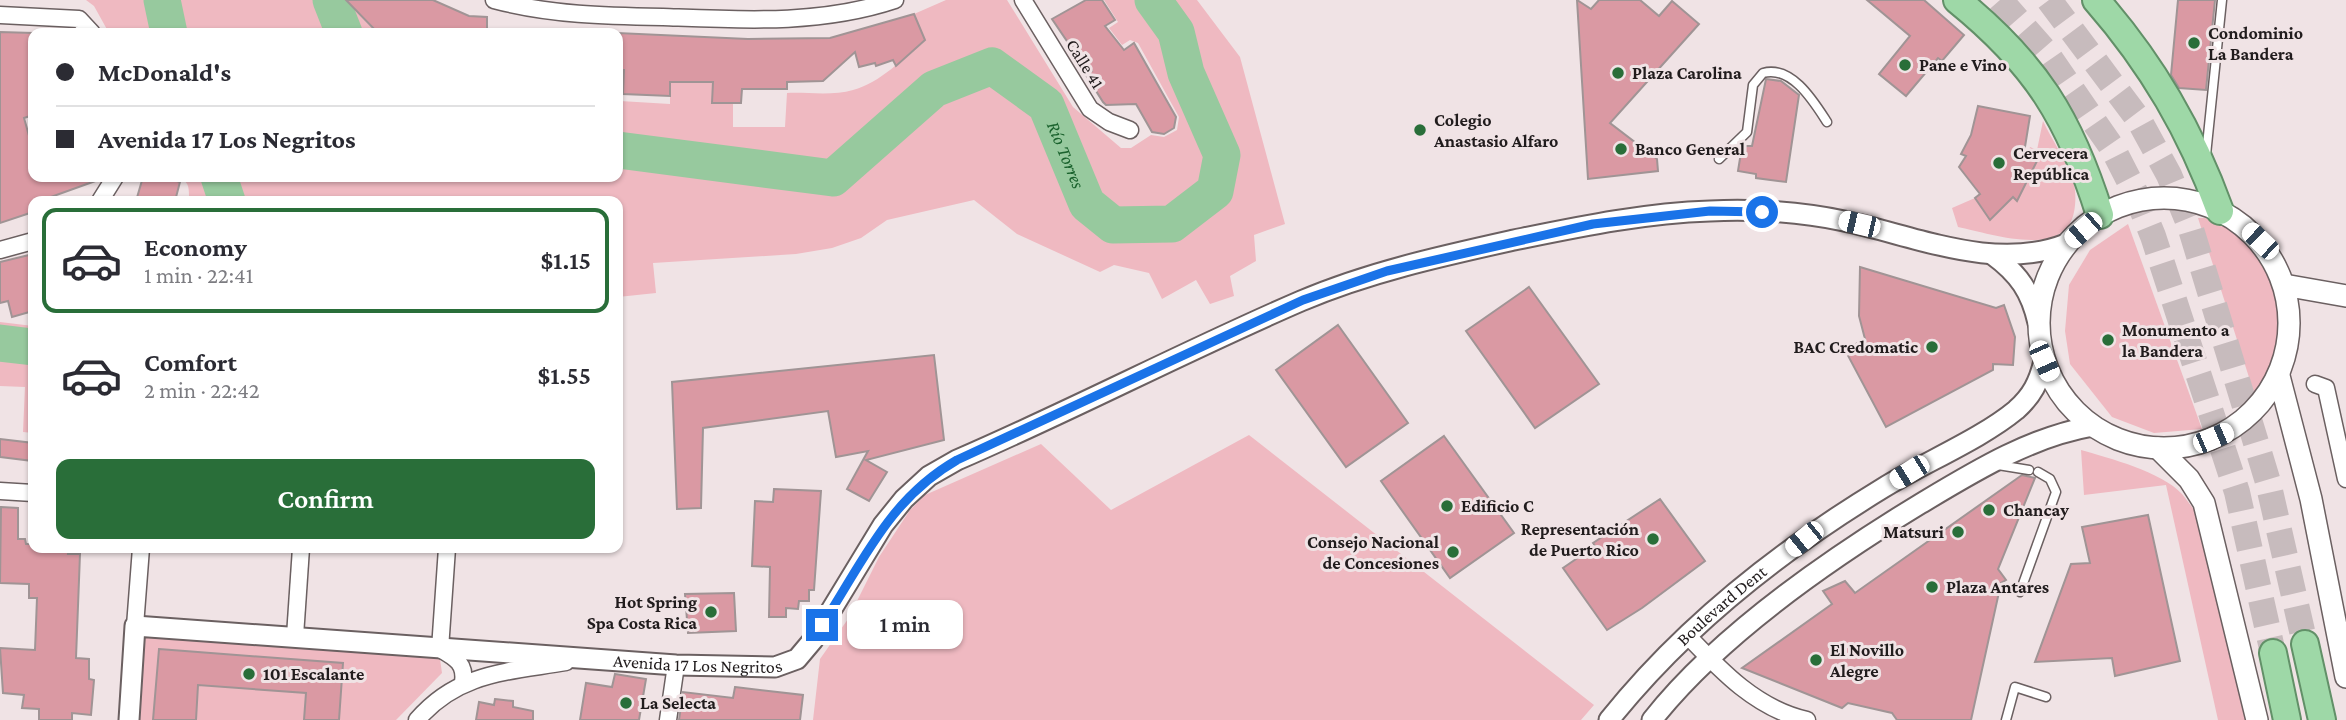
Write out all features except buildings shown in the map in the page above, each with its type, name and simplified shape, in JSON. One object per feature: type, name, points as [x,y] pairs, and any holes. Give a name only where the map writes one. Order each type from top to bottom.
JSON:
[{"type":"highway","points":[[1957,0],[2027,67],[2061,115],[2081,158],[2100,215]]},
{"type":"highway","points":[[2096,0],[2146,61],[2171,100],[2205,169],[2220,211]]},
{"type":"highway","points":[[2305,644],[2322,720]]},
{"type":"highway","points":[[2273,653],[2287,720]]},
{"type":"main road","points":[[2180,199],[2220,211],[2242,224],[2260,241],[2274,262],[2284,285],[2290,331],[2278,376],[2258,407],[2230,430],[2195,445],[2158,448],[2124,442],[2093,426],[2064,398],[2044,361],[2038,323],[2045,281],[2066,244],[2100,215],[2139,200],[2180,199]]},
{"type":"main road","points":[[2284,285],[2346,296]]},
{"type":"main road","points":[[2278,376],[2311,499],[2346,677]]},
{"type":"main road","points":[[2158,448],[2189,479],[2204,503],[2257,720]]},
{"type":"main road","points":[[2336,624],[2346,605]]},
{"type":"street","points":[[495,0],[761,20],[808,19],[853,12],[895,0]]},
{"type":"street","name":"Calle 41","points":[[1023,0],[1090,109],[1109,122],[1130,130]]},
{"type":"street","points":[[0,15],[79,19],[87,28]]},
{"type":"street","name":"Avenida 17 Los Negritos","points":[[135,626],[676,665],[775,667],[797,659],[813,640],[883,525],[904,499],[929,476],[957,460],[1303,300],[1387,271],[1593,224],[1710,211],[1788,213],[1841,220],[1993,255],[2030,255],[2066,244]]},
{"type":"street","points":[[0,250],[28,242]]},
{"type":"street","name":"Avenida 17 Los Negritos","points":[[1993,255],[2024,283],[2038,323]]},
{"type":"street","name":"Boulevard Dent","points":[[1609,720],[1640,682],[1687,635],[1804,539],[1909,472],[2013,412],[2030,397],[2044,361]]},
{"type":"street","points":[[2315,384],[2326,388],[2346,479]]},
{"type":"street","name":"Boulevard Dent","points":[[1652,720],[1711,660],[1823,565],[1990,464],[2060,432],[2093,426]]},
{"type":"street","points":[[1974,436],[1990,464]]},
{"type":"street","points":[[0,491],[28,493]]},
{"type":"street","points":[[129,720],[141,553]]},
{"type":"street","points":[[295,636],[301,553]]},
{"type":"street","points":[[447,553],[440,649],[457,658],[463,667],[463,683]]},
{"type":"street","points":[[1687,635],[1751,695],[1782,712],[1807,720]]},
{"type":"street","points":[[417,720],[430,705],[463,683],[585,658]]},
{"type":"street","points":[[668,720],[676,665]]},
{"type":"lane","points":[[2205,169],[2222,0]]},
{"type":"lane","points":[[1719,159],[1747,132],[1752,85],[1757,77],[1767,71],[1777,71],[1799,85],[1827,122]]},
{"type":"lane","points":[[1990,464],[2034,471],[2050,479],[2056,492],[2020,592]]},
{"type":"lane","points":[[2006,720],[2015,687],[2046,697]]},
{"type":"shaded area","points":[[86,0],[346,0],[373,28],[106,28],[94,6]]},
{"type":"shaded area","points":[[946,0],[1007,0],[1073,107],[1121,148],[1131,148],[1151,135],[1164,137],[1177,130],[1179,117],[1138,43],[1130,40],[1122,45],[1109,28],[1118,22],[1104,0],[1197,0],[1240,57],[1285,224],[1254,235],[1256,261],[1230,276],[1234,296],[1210,304],[1196,280],[1162,299],[1149,273],[1114,265],[1100,272],[1017,234],[974,200],[887,220],[861,238],[832,248],[796,254],[653,263],[656,293],[623,296],[623,196],[189,196],[185,182],[623,182],[623,101],[670,104],[670,82],[713,82],[712,103],[733,103],[733,127],[785,127],[787,93],[845,92],[873,82],[891,69],[924,40],[914,14]]},
{"type":"shaded area","points":[[2043,121],[2067,165],[2074,184],[2075,208],[2068,227],[2056,235],[2024,240],[1958,227],[1952,208],[1975,198],[1991,220],[2013,197],[2030,147],[2037,150]]},
{"type":"shaded area","points":[[2198,218],[2219,220],[2248,238],[2271,269],[2279,287],[2284,305],[2285,339],[2277,362],[2255,396]]},
{"type":"shaded area","points":[[2128,224],[2202,429],[2154,433],[2112,417],[2070,364],[2065,331],[2069,285],[2090,250]]},
{"type":"shaded area","points":[[0,322],[28,325],[28,432],[23,432],[25,387],[0,386]]},
{"type":"shaded area","points":[[1249,435],[1594,705],[1581,720],[813,720],[820,659],[848,619],[879,557],[910,510],[925,495],[1041,444],[1111,510]]},
{"type":"shaded area","points":[[2081,450],[2162,479],[2182,494],[2199,516],[2247,720],[2218,720],[2166,485],[2084,495]]},
{"type":"shaded area","points":[[145,637],[426,655],[440,659],[442,673],[396,720],[139,720]]},
{"type":"waterway","name":"Río Torres","points":[[162,0],[168,28]]},
{"type":"waterway","name":"Río Torres","points":[[331,0],[342,28]]},
{"type":"waterway","name":"Río Torres","points":[[623,151],[833,178],[934,89],[992,66],[1046,105],[1087,204],[1113,225],[1172,224],[1215,191],[1222,155],[1186,73],[1176,32],[1153,0]]},
{"type":"waterway","name":"Río Torres","points":[[221,182],[225,196]]},
{"type":"waterway","name":"Río Torres","points":[[0,343],[28,346]]},
{"type":"tunnel","points":[[2000,0],[2045,51],[2113,149],[2135,192],[2153,236],[2237,492],[2273,653]]},
{"type":"tunnel","points":[[2049,0],[2139,120],[2169,175],[2190,226],[2268,482],[2305,644]]},
{"type":"place","name":"Condominio La Bandera","points":[[2194,43]]},
{"type":"place","name":"Pane e Vino","points":[[1905,65]]},
{"type":"place","name":"Plaza Carolina","points":[[1618,73]]},
{"type":"place","name":"Colegio Anastasio Alfaro","points":[[1420,130]]},
{"type":"place","name":"Banco General","points":[[1621,149]]},
{"type":"place","name":"Cervecera República","points":[[1999,163]]},
{"type":"place","name":"Monumento a la Bandera","points":[[2108,340]]},
{"type":"place","name":"BAC Credomatic","points":[[1932,347]]},
{"type":"place","name":"Edificio C","points":[[1447,506]]},
{"type":"place","name":"Chancay","points":[[1989,510]]},
{"type":"place","name":"Matsuri","points":[[1958,532]]},
{"type":"place","name":"Representación de Puerto Rico","points":[[1653,539]]},
{"type":"place","name":"Consejo Nacional de Concesiones","points":[[1453,552]]},
{"type":"place","name":"Plaza Antares","points":[[1932,587]]},
{"type":"place","name":"Hot Spring Spa Costa Rica","points":[[711,612]]},
{"type":"place","name":"El Novillo Alegre","points":[[1816,660]]},
{"type":"place","name":"101 Escalante","points":[[249,674]]},
{"type":"place","name":"La Selecta","points":[[626,703]]},
{"type":"route","points":[[822,625],[883,525],[904,499],[929,476],[957,460],[1303,300],[1387,271],[1462,251],[1593,224],[1710,211],[1762,212]]}]
